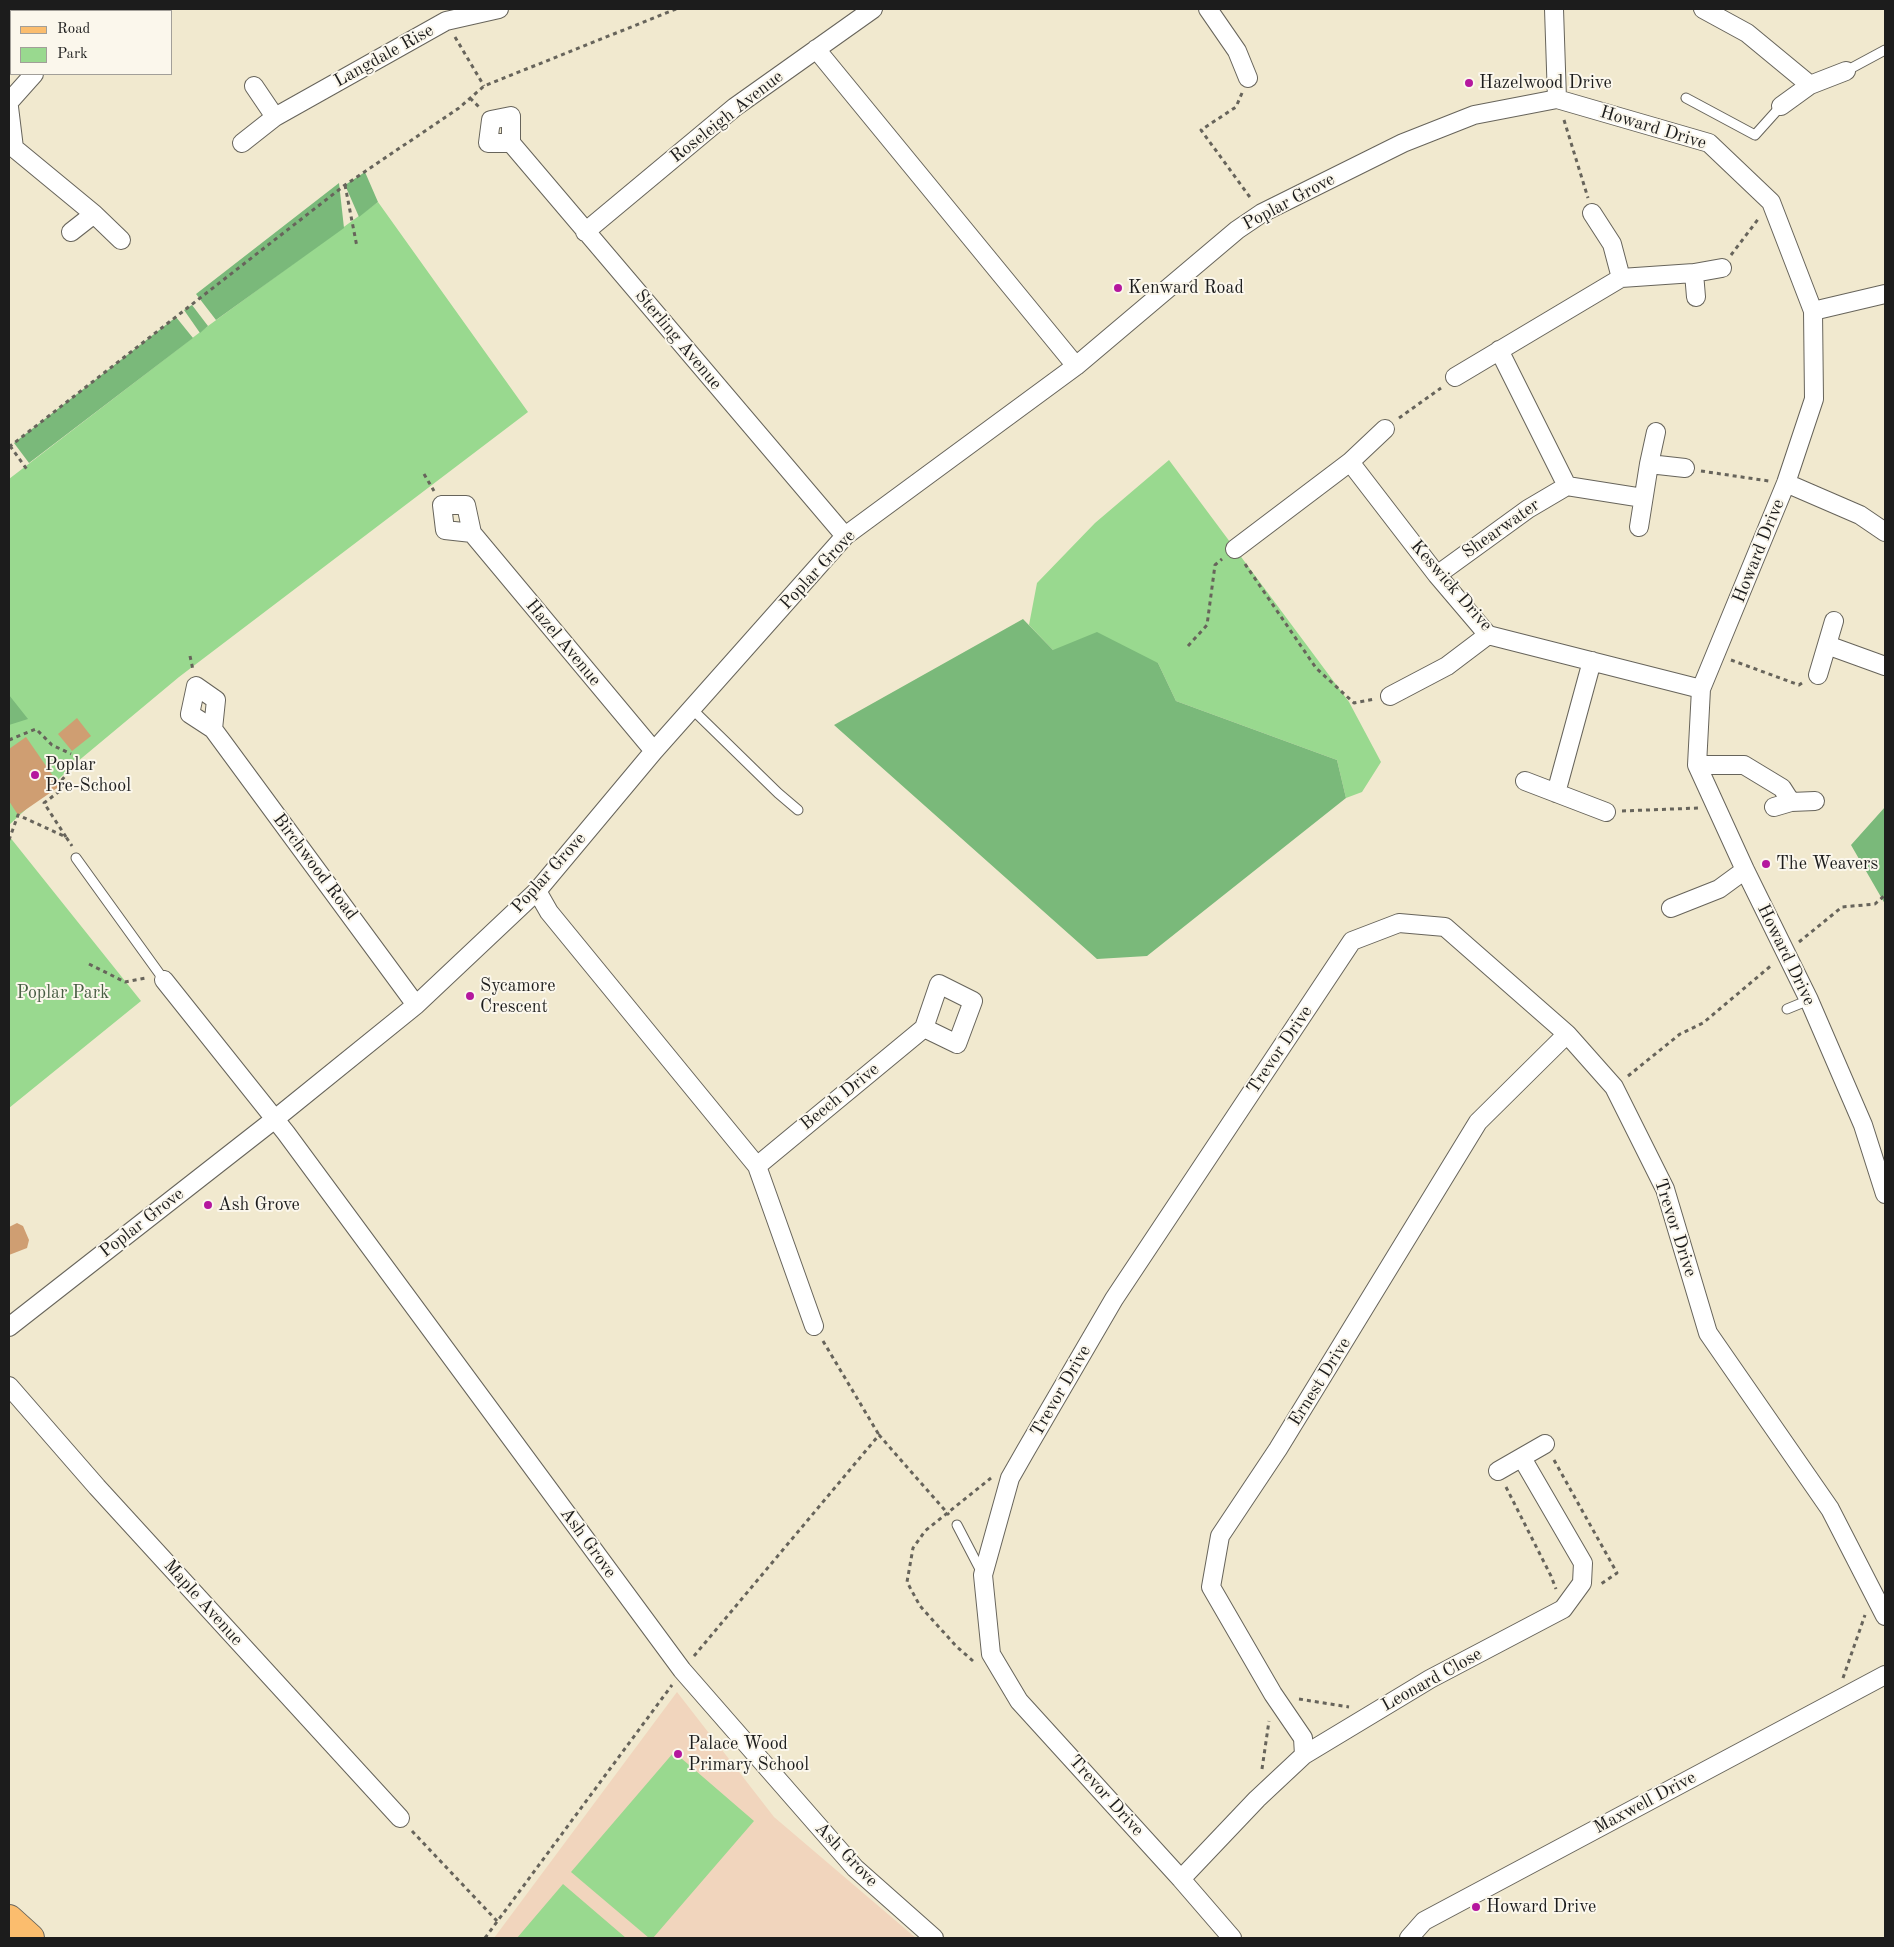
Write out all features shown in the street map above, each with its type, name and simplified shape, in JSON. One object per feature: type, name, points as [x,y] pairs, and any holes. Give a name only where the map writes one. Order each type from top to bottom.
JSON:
[{"type":"main road","points":[[9,1919],[30,1938]]},
{"type":"street","name":"Langdale Rise","points":[[242,143],[275,117],[446,21],[499,9]]},
{"type":"street","name":"Roseleigh Avenue","points":[[585,232],[735,107],[874,9]]},
{"type":"street","points":[[1208,9],[1237,51],[1248,78]]},
{"type":"street","points":[[1554,9],[1558,99]]},
{"type":"street","points":[[1702,9],[1747,33],[1810,85]]},
{"type":"street","points":[[816,49],[1076,366]]},
{"type":"street","points":[[1781,106],[1810,85],[1846,71]]},
{"type":"street","points":[[9,102],[33,75]]},
{"type":"street","points":[[254,86],[275,117]]},
{"type":"street","name":"Howard Drive","points":[[1474,115],[1558,99],[1709,143],[1771,202],[1813,311],[1814,399],[1786,483],[1701,689],[1698,765],[1745,870],[1809,1000],[1863,1125],[1885,1194]]},
{"type":"street","points":[[9,107],[14,148],[94,214],[121,240]]},
{"type":"street","name":"Poplar Grove","points":[[9,1328],[275,1119],[416,1005],[537,891],[654,751],[845,536],[1076,366],[1238,230],[1262,213],[1403,143],[1474,115]]},
{"type":"street","name":"Sterling Avenue","points":[[511,143],[845,536]]},
{"type":"street","points":[[1592,213],[1612,244],[1621,278]]},
{"type":"street","points":[[71,232],[94,214]]},
{"type":"street","points":[[1455,378],[1621,278],[1694,273],[1722,268]]},
{"type":"street","points":[[1694,273],[1696,298]]},
{"type":"street","points":[[1813,311],[1885,294]]},
{"type":"street","points":[[1500,350],[1567,486],[1643,498]]},
{"type":"street","points":[[1235,549],[1350,462],[1385,429]]},
{"type":"street","points":[[1640,527],[1643,498],[1656,432]]},
{"type":"street","name":"Keswick Drive","points":[[1350,462],[1437,574],[1488,634],[1701,689]]},
{"type":"street","points":[[1649,464],[1685,468]]},
{"type":"street","points":[[1786,483],[1860,515],[1885,532]]},
{"type":"street","name":"Shearwater","points":[[1437,574],[1528,509],[1567,486]]},
{"type":"street","name":"Hazel Avenue","points":[[472,533],[654,751]]},
{"type":"street","points":[[1818,675],[1834,621]]},
{"type":"street","points":[[1390,696],[1448,666],[1488,634]]},
{"type":"street","points":[[1827,645],[1885,666]]},
{"type":"street","points":[[1556,793],[1592,661]]},
{"type":"street","name":"Birchwood Road","points":[[213,729],[416,1005]]},
{"type":"street","points":[[1698,765],[1744,765],[1782,788],[1783,805],[1815,801]]},
{"type":"street","points":[[1526,781],[1606,812]]},
{"type":"street","points":[[1671,908],[1719,889],[1745,870]]},
{"type":"street","points":[[537,891],[549,912],[757,1166],[814,1326]]},
{"type":"street","name":"Trevor Drive","points":[[1232,1938],[1181,1879],[1019,1701],[991,1654],[983,1575],[1010,1478],[1026,1450],[1114,1299],[1352,941],[1399,923],[1444,927],[1566,1034],[1614,1087],[1665,1189],[1708,1333],[1830,1509],[1885,1616]]},
{"type":"street","points":[[161,976],[275,1119]]},
{"type":"street","name":"Beech Drive","points":[[757,1166],[924,1028]]},
{"type":"street","name":"Ernest Drive","points":[[1304,1755],[1303,1738],[1272,1694],[1212,1587],[1220,1536],[1278,1449],[1478,1122],[1566,1034]]},
{"type":"street","name":"Ash Grove","points":[[275,1119],[682,1670],[854,1868],[934,1938]]},
{"type":"street","name":"Maple Avenue","points":[[9,1386],[103,1494],[400,1818]]},
{"type":"street","points":[[1498,1471],[1545,1444]]},
{"type":"street","name":"Leonard Close","points":[[1181,1879],[1257,1799],[1304,1755],[1430,1679],[1563,1609],[1582,1583],[1583,1563],[1522,1458]]},
{"type":"street","name":"Maxwell Drive","points":[[1409,1938],[1424,1922],[1885,1675]]},
{"type":"lane","points":[[1846,71],[1885,50]]},
{"type":"lane","points":[[1686,98],[1755,135],[1781,106]]},
{"type":"lane","points":[[692,709],[798,810]]},
{"type":"lane","points":[[76,858],[161,976]]},
{"type":"lane","points":[[1787,1009],[1809,1000]]},
{"type":"lane","points":[[957,1525],[983,1575]]},
{"type":"path","points":[[28,471],[9,447],[345,185],[459,108],[484,86],[676,9]]},
{"type":"path","points":[[446,21],[484,86]]},
{"type":"path","points":[[1248,78],[1236,107],[1201,130],[1262,213]]},
{"type":"path","points":[[1558,99],[1592,213]]},
{"type":"path","points":[[345,185],[357,247]]},
{"type":"path","points":[[1722,268],[1771,202]]},
{"type":"path","points":[[1385,429],[1455,378]]},
{"type":"path","points":[[1685,468],[1786,483]]},
{"type":"path","points":[[1188,646],[1207,625],[1215,565],[1235,549],[1316,668],[1354,703],[1390,696]]},
{"type":"path","points":[[1716,654],[1799,685],[1818,675]]},
{"type":"path","points":[[9,740],[36,729],[52,745],[71,754]]},
{"type":"path","points":[[76,858],[73,848],[44,803],[61,790],[62,781],[77,762]]},
{"type":"path","points":[[1606,812],[1716,807]]},
{"type":"path","points":[[9,840],[18,815],[66,837]]},
{"type":"path","points":[[1614,1087],[1680,1034],[1703,1023],[1842,907],[1876,904],[1885,895]]},
{"type":"path","points":[[89,964],[126,982],[161,976]]},
{"type":"path","points":[[814,1326],[880,1435],[957,1525]]},
{"type":"path","points":[[484,1938],[682,1670],[880,1435]]},
{"type":"path","points":[[1498,1471],[1551,1576],[1563,1609]]},
{"type":"path","points":[[977,1664],[956,1646],[920,1606],[907,1582],[913,1548],[926,1531],[998,1472]]},
{"type":"path","points":[[1835,1702],[1873,1592]]},
{"type":"path","points":[[1257,1799],[1272,1694],[1375,1712]]},
{"type":"path","points":[[400,1818],[498,1921]]},
{"type":"shaded area","name":"Palace Wood Primary School","points":[[677,1692],[774,1817],[916,1938],[494,1938]]},
{"type":"green space","points":[[365,172],[378,202],[359,217],[345,185]]},
{"type":"green space","points":[[339,183],[344,228],[216,320],[196,294]]},
{"type":"green space","points":[[378,202],[528,412],[179,677],[77,762],[9,825],[9,479],[208,326]]},
{"type":"green space","points":[[192,305],[208,326],[200,333],[184,310]]},
{"type":"green space","points":[[176,317],[193,338],[29,463],[14,443]]},
{"type":"green space","points":[[1169,460],[1349,702],[1381,762],[1362,792],[1346,798],[1337,760],[1176,701],[1158,663],[1053,650],[1029,625],[1037,583],[1095,523]]},
{"type":"green space","points":[[1023,619],[1053,650],[1097,632],[1158,663],[1176,701],[1337,760],[1346,798],[1147,956],[1097,959],[834,725]]},
{"type":"green space","points":[[9,695],[28,719],[9,725]]},
{"type":"green space","points":[[1885,807],[1885,904],[1851,845]]},
{"type":"green space","name":"Poplar Park","points":[[9,836],[141,1001],[9,1108]]},
{"type":"green space","points":[[674,1752],[754,1821],[653,1938],[649,1938],[571,1872]]},
{"type":"green space","points":[[563,1884],[626,1938],[517,1938]]},
{"type":"building","points":[[77,718],[91,736],[72,751],[58,734]]},
{"type":"building","points":[[26,737],[60,786],[18,815],[9,801],[9,749]]},
{"type":"building","points":[[17,1223],[23,1226],[29,1240],[27,1248],[9,1255],[9,1227]]},
{"type":"place","name":"Hazelwood Drive","points":[[1469,83]]},
{"type":"place","name":"Kenward Road","points":[[1118,288]]},
{"type":"place","name":"Poplar Pre-School","points":[[35,775]]},
{"type":"place","name":"The Weavers","points":[[1766,864]]},
{"type":"place","name":"Sycamore Crescent","points":[[470,996]]},
{"type":"place","name":"Ash Grove","points":[[208,1205]]},
{"type":"place","name":"Palace Wood Primary School","points":[[678,1754]]},
{"type":"place","name":"Howard Drive","points":[[1476,1907]]}]
